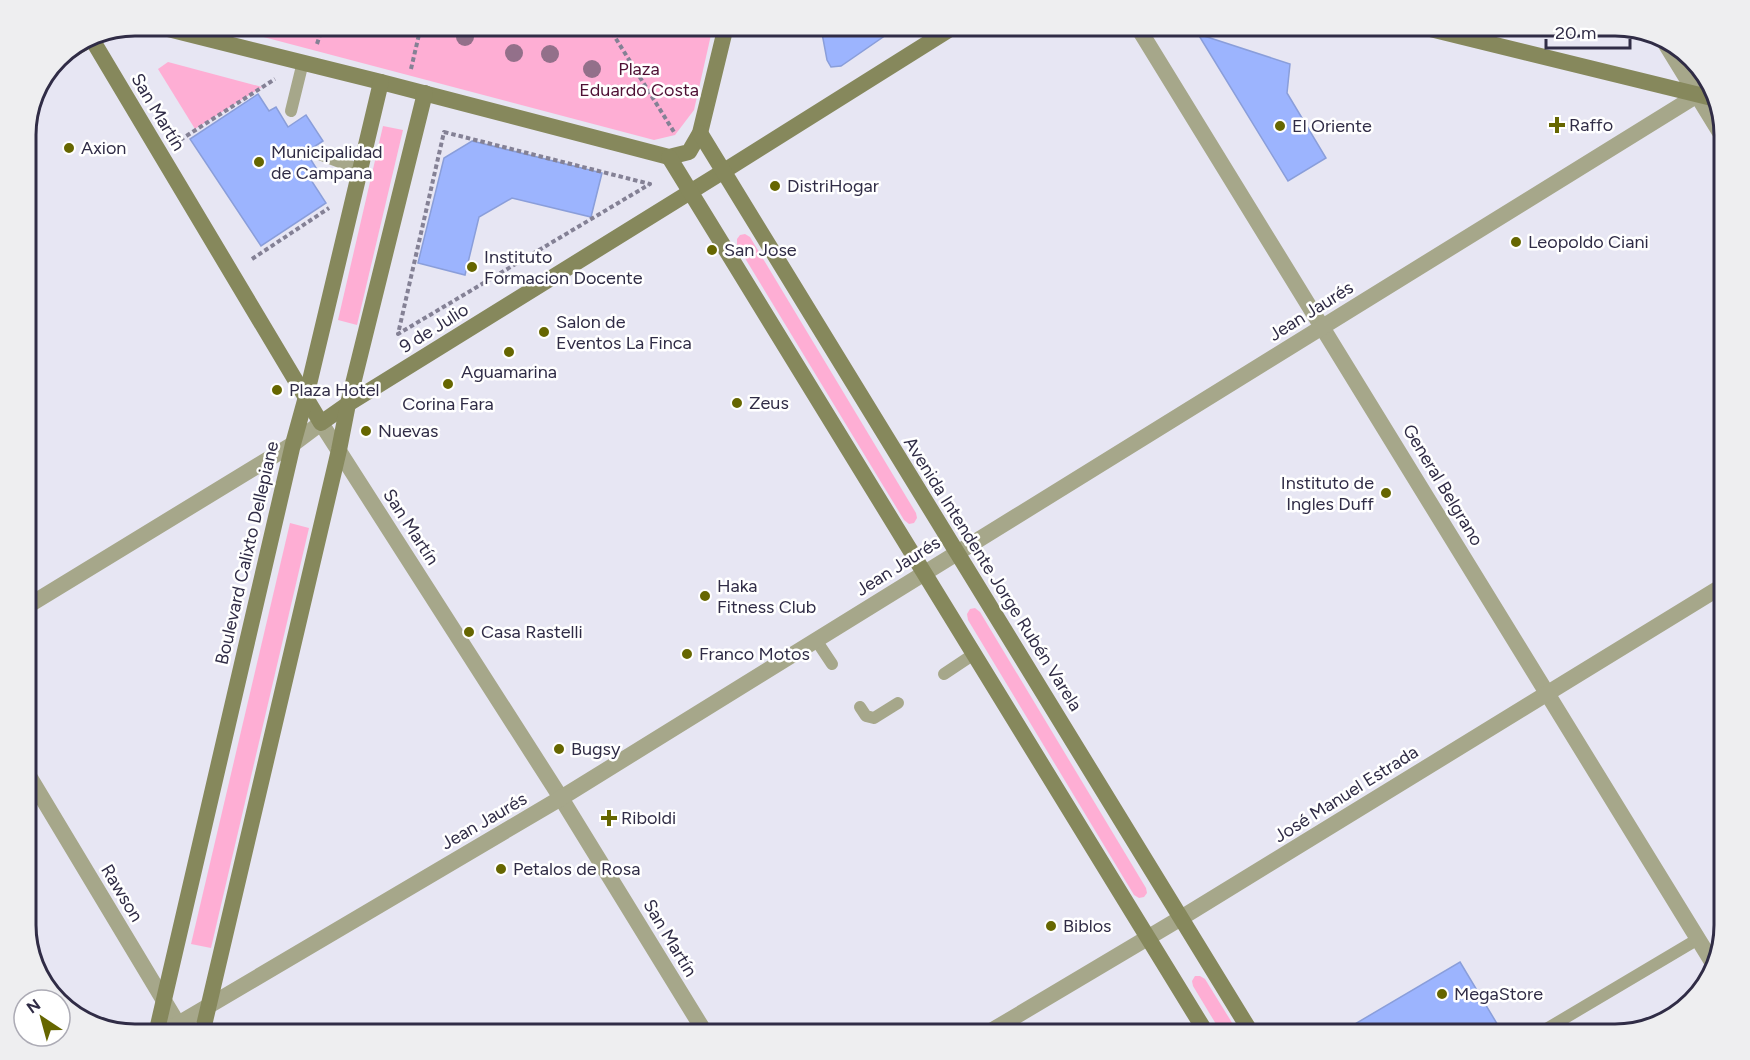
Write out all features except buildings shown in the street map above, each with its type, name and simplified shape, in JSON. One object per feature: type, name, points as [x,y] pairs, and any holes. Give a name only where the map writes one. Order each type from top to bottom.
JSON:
[{"type":"main road","points":[[207,36],[309,56],[381,82],[669,157],[689,152],[700,133],[724,36]]},
{"type":"main road","name":"9 de Julio","points":[[321,423],[939,36]]},
{"type":"main road","points":[[1463,36],[1703,90]]},
{"type":"main road","name":"San Martín","points":[[99,43],[321,423]]},
{"type":"main road","name":"Boulevard Calixto Dellepiane","points":[[159,1024],[293,444],[381,82]]},
{"type":"main road","points":[[204,1024],[348,404],[425,93]]},
{"type":"main road","name":"Avenida Intendente Jorge Rubén Varela","points":[[700,133],[1245,1024]]},
{"type":"main road","points":[[669,157],[1200,1024]]},
{"type":"street","name":"General Belgrano","points":[[1143,36],[1709,956]]},
{"type":"street","points":[[1681,61],[1702,88]]},
{"type":"street","name":"Jean Jaurés","points":[[187,1024],[208,1006],[561,798],[1703,90]]},
{"type":"street","name":"9 de Julio","points":[[36,601],[293,444],[321,423]]},
{"type":"street","name":"San Martín","points":[[321,423],[561,798],[699,1024]]},
{"type":"street","name":"José Manuel Estrada","points":[[1004,1024],[1714,591]]},
{"type":"street","name":"Rawson","points":[[36,788],[178,1024]]},
{"type":"lane","points":[[291,111],[309,56]]},
{"type":"lane","points":[[319,154],[360,171]]},
{"type":"lane","points":[[816,640],[832,664]]},
{"type":"lane","points":[[944,674],[974,654]]},
{"type":"lane","points":[[860,707],[866,716],[874,718],[898,703]]},
{"type":"lane","points":[[1556,1024],[1698,939]]},
{"type":"path","points":[[309,56],[318,36]]},
{"type":"path","points":[[410,75],[419,36]]},
{"type":"path","points":[[614,36],[675,135]]},
{"type":"path","points":[[186,150],[180,140],[281,75],[270,72]]},
{"type":"path","points":[[444,132],[547,158],[650,184],[398,334],[444,132]]},
{"type":"path","points":[[246,249],[252,259],[332,206],[329,216]]},
{"type":"green space","name":"Plaza Eduardo Costa","points":[[260,36],[711,36],[694,110],[675,135],[654,140]]},
{"type":"green space","points":[[168,62],[262,87],[195,129],[158,69]]},
{"type":"green space","points":[[383,126],[403,130],[357,325],[338,320]]},
{"type":"green space","points":[[745,234],[750,237],[916,513],[917,518],[914,523],[909,524],[904,520],[737,245],[737,239],[740,235]]},
{"type":"green space","points":[[290,523],[309,528],[211,948],[191,944]]},
{"type":"green space","points":[[975,608],[980,612],[1146,888],[1147,893],[1144,897],[1139,898],[1134,895],[968,620],[967,614],[970,609]]},
{"type":"green space","points":[[1195,976],[1205,979],[1233,1024],[1216,1024],[1192,981]]},
{"type":"place","name":"Raffo","points":[[1557,125]]},
{"type":"place","name":"El Oriente","points":[[1280,126]]},
{"type":"place","name":"Axion","points":[[69,148]]},
{"type":"place","name":"Municipalidad de Campana","points":[[259,162]]},
{"type":"place","name":"DistriHogar","points":[[775,186]]},
{"type":"place","name":"Leopoldo Ciani","points":[[1516,242]]},
{"type":"place","name":"San Jose","points":[[712,250]]},
{"type":"place","name":"Instituto Formacion Docente","points":[[472,267]]},
{"type":"place","name":"Salon de Eventos La Finca","points":[[544,332]]},
{"type":"place","name":"Aguamarina","points":[[509,352]]},
{"type":"place","name":"Corina Fara","points":[[448,384]]},
{"type":"place","name":"Plaza Hotel","points":[[277,390]]},
{"type":"place","name":"Zeus","points":[[737,403]]},
{"type":"place","name":"Nuevas","points":[[366,431]]},
{"type":"place","name":"Instituto de Ingles Duff","points":[[1386,493]]},
{"type":"place","name":"Haka Fitness Club","points":[[705,596]]},
{"type":"place","name":"Casa Rastelli","points":[[469,632]]},
{"type":"place","name":"Franco Motos","points":[[687,654]]},
{"type":"place","name":"Bugsy","points":[[559,749]]},
{"type":"place","name":"Riboldi","points":[[609,818]]},
{"type":"place","name":"Petalos de Rosa","points":[[501,869]]},
{"type":"place","name":"Biblos","points":[[1051,926]]},
{"type":"place","name":"MegaStore","points":[[1442,994]]}]
